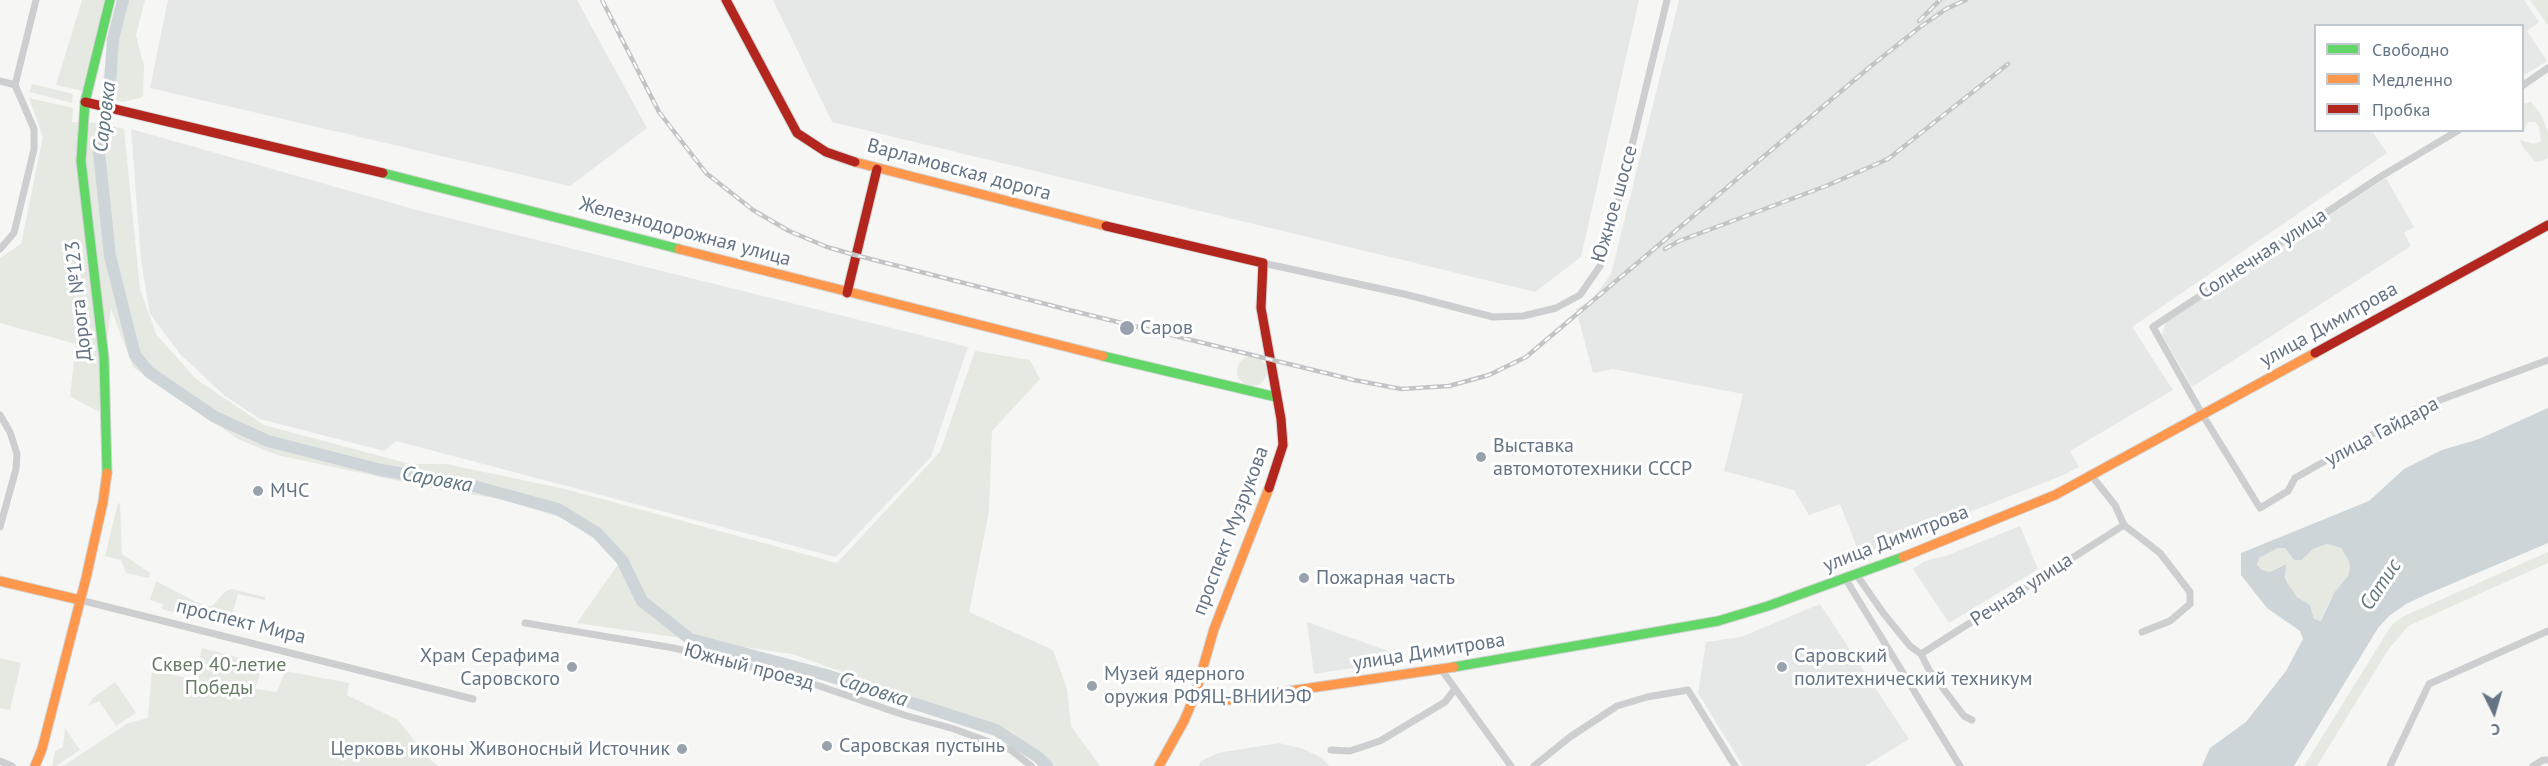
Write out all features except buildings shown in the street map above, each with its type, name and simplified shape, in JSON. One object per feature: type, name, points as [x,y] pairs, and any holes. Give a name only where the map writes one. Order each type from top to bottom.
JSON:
[{"type":"street","points":[[0,249],[14,233],[34,149],[34,129],[15,85],[36,0]]},
{"type":"street","name":"Дорога №123","points":[[35,766],[47,729],[80,600],[103,502],[108,460],[104,358],[81,161],[85,102],[110,0]]},
{"type":"street","name":"Варламовская дорога","points":[[726,0],[797,133],[826,152],[877,169],[1263,263]]},
{"type":"street","name":"Южное шоссе","points":[[1263,263],[1404,294],[1493,317],[1523,316],[1556,308],[1580,295],[1600,266],[1609,242],[1667,0]]},
{"type":"street","points":[[2524,85],[2548,68]]},
{"type":"street","points":[[0,81],[15,85]]},
{"type":"street","name":"Железнодорожная улица","points":[[85,102],[436,186],[847,293],[1208,383],[1276,397]]},
{"type":"street","name":"Солнечная улица","points":[[2202,414],[2153,327],[2380,177],[2456,132]]},
{"type":"street","points":[[847,293],[877,169]]},
{"type":"street","name":"улица Димитрова","points":[[1195,695],[1221,701],[1240,699],[1441,669],[1731,618],[1856,574],[2013,514],[2055,495],[2548,225]]},
{"type":"street","name":"проспект Музрукова","points":[[1159,766],[1184,721],[1195,695],[1214,629],[1281,456],[1283,429],[1262,308],[1263,263]]},
{"type":"street","name":"улица Гайдара","points":[[2202,414],[2260,508],[2288,491],[2295,478],[2421,407],[2548,360]]},
{"type":"street","points":[[0,415],[10,432],[17,454],[16,469],[0,527]]},
{"type":"street","points":[[2091,475],[2115,505],[2124,525],[2160,553],[2190,592],[2190,604],[2170,621],[2142,632]]},
{"type":"street","name":"Речная улица","points":[[1921,654],[2124,525]]},
{"type":"street","points":[[1856,574],[1884,614],[1910,646],[1921,654],[1929,670],[1964,716],[1972,720]]},
{"type":"street","points":[[1845,578],[1960,766]]},
{"type":"street","name":"проспект Мира","points":[[0,580],[473,699]]},
{"type":"street","name":"Южный проезд","points":[[525,623],[674,648],[796,678],[904,715],[954,729],[1011,750],[1030,766]]},
{"type":"street","points":[[2390,766],[2429,684],[2548,631]]},
{"type":"street","points":[[1441,669],[1511,766]]},
{"type":"street","points":[[1331,750],[1350,751],[1380,741],[1445,702],[1455,689]]},
{"type":"street","points":[[1534,766],[1570,737],[1617,706],[1647,697],[1688,690],[1735,766]]},
{"type":"street","points":[[2533,766],[2543,760],[2548,760]]},
{"type":"street","points":[[0,761],[12,766]]},
{"type":"shaded area","points":[[168,0],[577,0],[647,128],[570,186],[150,88]]},
{"type":"shaded area","points":[[773,0],[1639,0],[1581,257],[1535,292],[832,122]]},
{"type":"shaded area","points":[[1679,0],[2524,0],[2539,22],[2527,31],[2547,61],[2524,75],[2524,24],[2314,24],[2314,132],[2373,132],[2387,153],[2132,327],[2173,390],[2070,451],[2079,467],[1860,555],[1840,504],[1809,515],[1794,490],[1724,471],[1743,394],[1613,369],[1593,373],[1576,309],[1592,300],[1611,274]]},
{"type":"shaded area","points":[[131,129],[417,210],[968,347],[931,457],[836,557],[396,441],[384,451],[260,419],[225,396],[180,354],[150,314],[141,260]]},
{"type":"shaded area","points":[[2386,178],[2414,227],[2404,233],[2411,246],[2192,387],[2162,335],[2166,322]]},
{"type":"shaded area","points":[[2020,526],[2038,569],[1949,623],[1913,569],[1925,561],[1946,556]]},
{"type":"shaded area","name":"Саровский политехнический техникум","points":[[1820,604],[1909,739],[1865,766],[1743,766],[1698,693],[1706,642],[1741,637]]},
{"type":"shaded area","points":[[1307,622],[1402,656],[1404,660],[1314,674]]},
{"type":"shaded area","points":[[1279,743],[1301,748],[1322,758],[1329,766],[1199,766],[1201,761],[1218,753]]},
{"type":"green space","points":[[82,0],[105,0],[82,91],[56,85]]},
{"type":"green space","points":[[117,0],[145,0],[136,35],[144,66],[143,97],[123,102],[105,98],[101,90]]},
{"type":"green space","points":[[2530,0],[2548,0],[2548,25],[2546,23]]},
{"type":"green space","points":[[32,84],[73,94],[72,103],[30,92]]},
{"type":"green space","points":[[29,98],[73,108],[72,122],[99,123],[124,129],[140,289],[156,334],[196,379],[264,425],[410,464],[446,464],[565,489],[837,563],[940,452],[975,351],[1030,360],[1040,379],[992,431],[989,511],[969,612],[1053,650],[1067,689],[1071,726],[1100,766],[1047,766],[1012,732],[792,654],[577,623],[621,560],[574,522],[502,499],[441,490],[277,455],[238,439],[133,367],[111,309],[99,412],[70,396],[76,344],[0,323],[0,258],[21,244],[43,137]]},
{"type":"green space","points":[[2531,102],[2540,113],[2548,132],[2548,158],[2542,161],[2535,162],[2520,140],[2534,144],[2541,141],[2539,127],[2535,122],[2528,122],[2524,129],[2524,104]]},
{"type":"green space","points":[[1252,356],[1263,360],[1267,371],[1263,382],[1252,386],[1241,382],[1237,371],[1241,360]]},
{"type":"green space","points":[[118,503],[120,504],[122,554],[150,573],[149,578],[126,573],[121,560],[105,556]]},
{"type":"green space","points":[[2327,544],[2341,548],[2349,561],[2350,568],[2348,576],[2330,600],[2321,621],[2314,619],[2310,605],[2297,597],[2288,584],[2283,565],[2270,572],[2262,570],[2257,565],[2259,558],[2278,548],[2285,548],[2294,560],[2302,560],[2313,549]]},
{"type":"green space","points":[[2548,552],[2548,563],[2408,626],[2388,650],[2317,766],[2304,766],[2391,626],[2402,617]]},
{"type":"green space","points":[[156,581],[206,607],[212,606],[226,591],[231,589],[265,597],[265,600],[238,594],[229,626],[162,609],[163,604],[150,600]]},
{"type":"green space","name":"Сквер 40-летие Победы","points":[[202,648],[263,664],[255,689],[277,692],[285,671],[349,683],[347,695],[398,720],[428,758],[438,766],[63,766],[128,723],[148,718],[152,671],[195,679]]},
{"type":"green space","points":[[0,658],[21,663],[10,710],[0,708]]},
{"type":"green space","points":[[115,682],[136,713],[116,726],[99,701],[88,706],[93,698]]},
{"type":"green space","points":[[65,728],[80,750],[56,766],[52,766],[55,751],[63,747]]},
{"type":"water","name":"Сатис","points":[[2548,408],[2548,543],[2425,595],[2389,616],[2378,628],[2294,766],[2202,766],[2210,748],[2246,722],[2286,671],[2303,639],[2300,631],[2267,608],[2241,575],[2241,553],[2369,501],[2404,469],[2442,450],[2479,439]],"holes":[[[2327,544],[2341,548],[2349,561],[2348,576],[2334,593],[2321,621],[2314,619],[2310,605],[2297,597],[2288,584],[2285,577],[2286,564],[2270,572],[2262,570],[2257,565],[2259,558],[2278,548],[2285,548],[2294,560],[2302,560],[2313,549]]]},
{"type":"waterway","name":"Саровка","points":[[123,0],[113,39],[108,112],[99,152],[110,256],[135,355],[149,372],[215,417],[268,441],[381,470],[470,485],[558,509],[597,533],[622,560],[642,601],[690,639],[826,675],[996,730],[1038,757],[1047,766]]},
{"type":"railway","points":[[602,0],[659,112],[706,173],[753,210],[789,231],[827,247],[855,255],[1354,380],[1401,389],[1449,386],[1489,375],[1526,357],[1871,66],[1920,27],[1946,9],[1966,0]]},
{"type":"railway","points":[[1919,21],[1940,0]]},
{"type":"railway","points":[[1665,249],[1679,241],[1826,186],[1888,159],[2008,64]]},
{"type":"traffic: fast","points":[[107,473],[104,358],[81,161],[85,102],[110,0]]},
{"type":"traffic: fast","points":[[383,173],[679,249]]},
{"type":"traffic: fast","points":[[1103,356],[1276,397]]},
{"type":"traffic: fast","points":[[1454,667],[1718,621],[1768,606],[1903,557]]},
{"type":"traffic: slow","points":[[855,162],[1106,226]]},
{"type":"traffic: slow","points":[[679,249],[1103,356]]},
{"type":"traffic: slow","points":[[1903,557],[2055,495],[2315,353]]},
{"type":"traffic: slow","points":[[35,766],[42,749],[86,578],[107,473]]},
{"type":"traffic: slow","points":[[1159,766],[1184,721],[1195,695],[1214,629],[1269,488]]},
{"type":"traffic: slow","points":[[0,581],[80,600]]},
{"type":"traffic: slow","points":[[1195,695],[1221,701],[1454,667]]},
{"type":"traffic: jam","points":[[726,0],[797,133],[826,152],[855,162]]},
{"type":"traffic: jam","points":[[85,102],[383,173]]},
{"type":"traffic: jam","points":[[847,293],[877,169]]},
{"type":"traffic: jam","points":[[2315,353],[2548,225]]},
{"type":"traffic: jam","points":[[1106,226],[1263,263],[1261,308],[1281,419],[1283,445],[1269,488]]},
{"type":"place","name":"Саров","points":[[1127,328]]},
{"type":"place","name":"Выставка автомототехники СССР","points":[[1481,457]]},
{"type":"place","name":"МЧС","points":[[258,491]]},
{"type":"place","name":"Пожарная часть","points":[[1304,578]]},
{"type":"place","name":"Храм Серафима Саровского","points":[[572,667]]},
{"type":"place","name":"Саровский политехнический техникум","points":[[1782,667]]},
{"type":"place","name":"Музей ядерного оружия РФЯЦ-ВНИИЭФ","points":[[1092,686]]},
{"type":"place","name":"Саровская пустынь","points":[[827,746]]},
{"type":"place","name":"Церковь иконы Живоносный Источник","points":[[682,749]]}]
